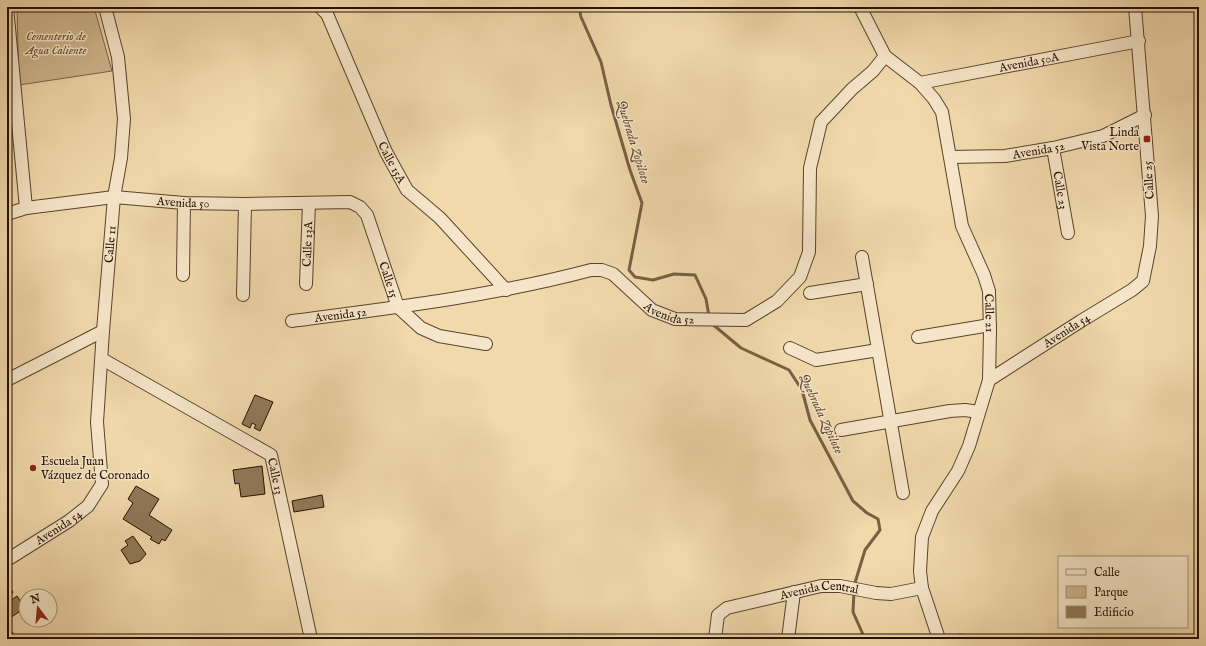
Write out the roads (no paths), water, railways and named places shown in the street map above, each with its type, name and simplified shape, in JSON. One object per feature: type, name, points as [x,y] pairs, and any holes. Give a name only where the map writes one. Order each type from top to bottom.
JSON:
[{"type":"street","points":[[7,7],[26,208]]},
{"type":"street","name":"Calle 11","points":[[102,484],[98,422],[103,331],[114,198],[121,158],[124,119],[118,57],[105,7]]},
{"type":"street","name":"Calle 15A","points":[[320,7],[327,14],[386,152],[407,190],[440,218],[506,290]]},
{"type":"street","name":"Calle 21","points":[[860,7],[885,56],[920,83],[934,98],[942,112],[951,157],[956,202],[962,226],[984,275],[989,292],[989,380],[969,446],[958,471],[932,511],[922,537],[920,572],[922,588],[939,639]]},
{"type":"street","name":"Calle 25","points":[[1135,7],[1139,41],[1152,216],[1149,252],[1143,281]]},
{"type":"street","name":"Avenida 50A","points":[[920,83],[1139,41]]},
{"type":"street","name":"Avenida 52","points":[[292,321],[398,307],[506,290],[591,270],[602,270],[613,274],[652,310],[675,319],[700,321],[746,320],[777,301],[800,277],[809,252],[810,168],[821,122],[852,89],[873,71],[885,56]]},
{"type":"street","name":"Avenida 52","points":[[951,157],[1005,156],[1053,148],[1103,136],[1144,115]]},
{"type":"street","name":"Calle 23","points":[[1053,148],[1068,233]]},
{"type":"street","name":"Avenida 50","points":[[7,214],[26,208],[71,201],[114,198],[184,203],[309,204],[350,202],[360,207]]},
{"type":"street","points":[[183,275],[184,203]]},
{"type":"street","points":[[243,295],[244,204]]},
{"type":"street","name":"Calle 13A","points":[[306,284],[309,204]]},
{"type":"street","name":"Calle 15","points":[[360,207],[367,214],[398,307],[421,328],[439,336],[486,344]]},
{"type":"street","points":[[862,256],[903,493]]},
{"type":"street","name":"Avenida 54","points":[[989,380],[1132,290],[1143,281]]},
{"type":"street","points":[[810,293],[867,284]]},
{"type":"street","points":[[918,337],[990,325]]},
{"type":"street","points":[[7,380],[103,331]]},
{"type":"street","points":[[790,348],[816,360],[878,350]]},
{"type":"street","name":"Calle 13","points":[[102,359],[270,455],[311,639]]},
{"type":"street","points":[[841,430],[950,411],[965,410],[980,412]]},
{"type":"street","name":"Avenida 54","points":[[7,560],[69,521],[88,506],[102,484]]},
{"type":"street","name":"Avenida Central","points":[[715,639],[718,615],[727,608],[821,586],[840,586],[891,594],[922,588]]},
{"type":"street","points":[[788,639],[794,592]]},
{"type":"waterway","name":"Quebrada Zopilote","points":[[579,7],[581,17],[601,62],[611,105],[630,170],[642,203],[629,270],[635,277],[653,280],[674,274],[695,275],[706,299],[709,316]]},
{"type":"waterway","name":"Quebrada Zopilote","points":[[711,323],[741,348],[789,370],[802,390],[810,420],[853,501],[867,513],[878,519],[880,530],[865,550],[854,586]]},
{"type":"waterway","name":"Quebrada Zopilote","points":[[854,592],[853,612],[865,639]]},
{"type":"waterway","points":[[947,638],[960,635],[981,639]]},
{"type":"place","name":"Linda Vista Norte","points":[[1147,139]]},
{"type":"place","name":"Escuela Juan Vázquez de Coronado","points":[[33,468]]},
{"type":"park label","name":"Cementerio de Agua Caliente","points":[[56,43]]}]
